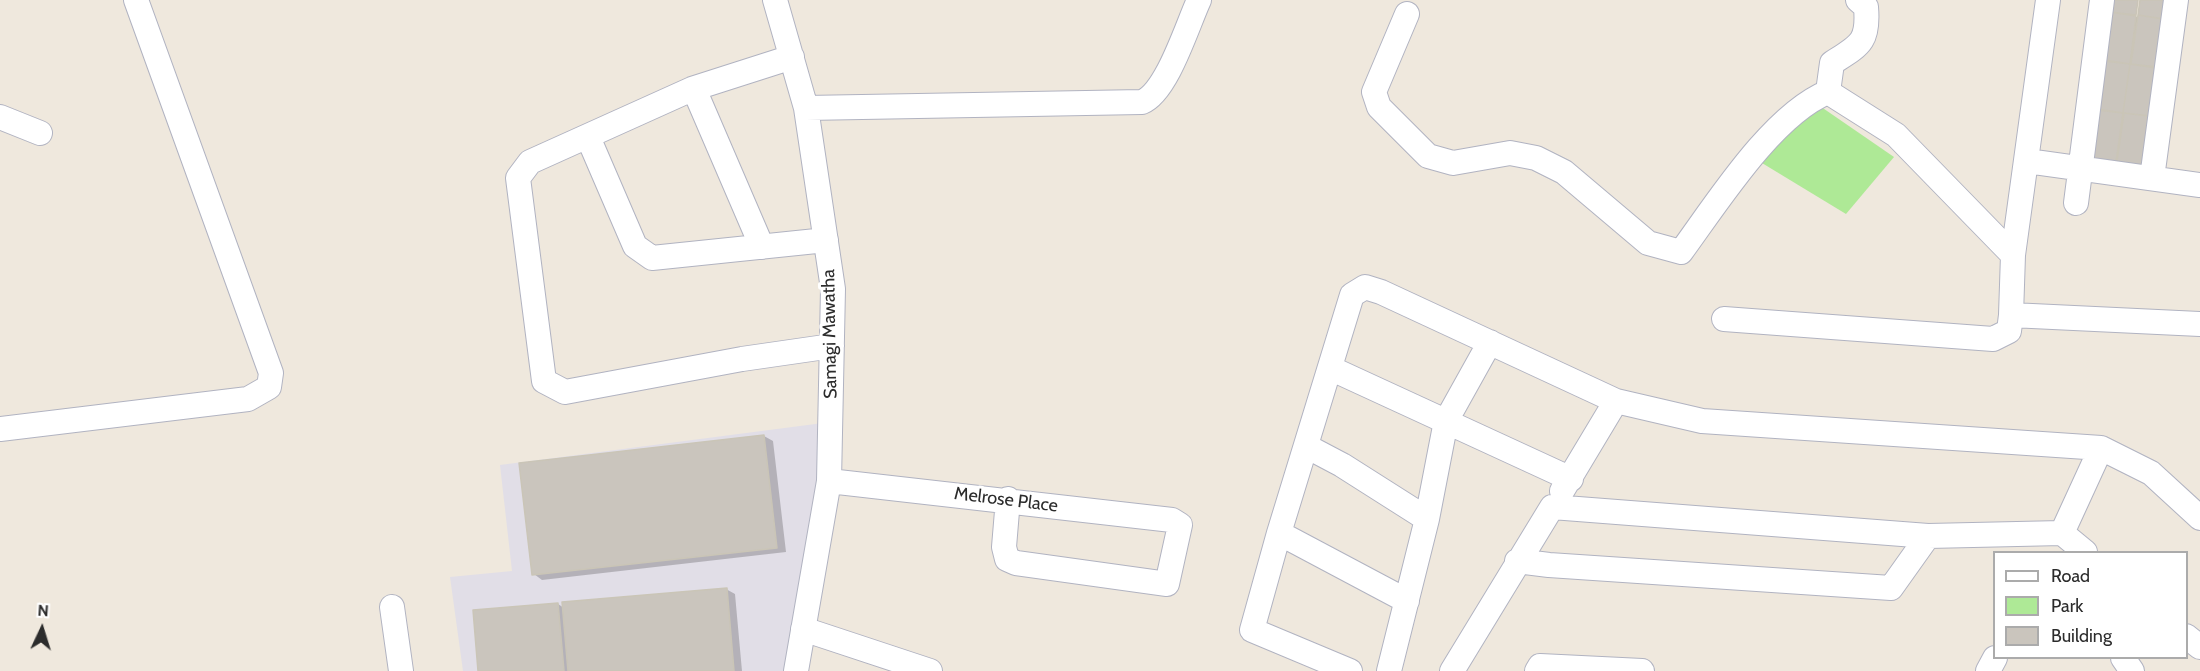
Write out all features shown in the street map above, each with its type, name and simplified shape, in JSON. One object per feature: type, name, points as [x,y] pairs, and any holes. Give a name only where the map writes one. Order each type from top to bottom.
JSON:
[{"type":"street","points":[[0,429],[248,399],[269,387],[271,373],[136,0]]},
{"type":"street","name":"Samagi Mawatha","points":[[775,0],[806,108],[833,289],[830,481],[796,671]]},
{"type":"street","points":[[806,108],[1142,102],[1152,98],[1162,84],[1199,0]]},
{"type":"street","points":[[1828,92],[1832,63],[1860,45],[1868,29],[1866,7],[1858,0]]},
{"type":"street","points":[[1724,319],[1993,339],[2008,331],[2011,315],[2013,255],[2048,0]]},
{"type":"street","points":[[2076,203],[2102,0]]},
{"type":"street","points":[[2152,178],[2176,0]]},
{"type":"street","points":[[1407,14],[1374,92],[1379,107],[1428,156],[1453,163],[1509,153],[1536,158],[1564,172],[1648,243],[1681,252],[1752,154],[1810,99],[1828,92]]},
{"type":"street","points":[[792,57],[694,89],[530,162],[518,178],[544,381],[565,392],[742,359],[832,346]]},
{"type":"street","points":[[694,89],[762,246]]},
{"type":"street","points":[[1828,92],[1896,135],[2013,255]]},
{"type":"street","points":[[0,117],[39,133]]},
{"type":"street","points":[[588,136],[635,246],[652,258],[826,240]]},
{"type":"street","points":[[2027,161],[2200,185]]},
{"type":"street","points":[[1350,671],[1252,630],[1279,533],[1352,295],[1365,287],[1616,401],[1702,421],[2101,448],[2151,474],[2200,518]]},
{"type":"street","points":[[2011,315],[2200,324]]},
{"type":"street","points":[[1389,671],[1427,519],[1446,421],[1490,342]]},
{"type":"street","points":[[1329,368],[1570,479]]},
{"type":"street","points":[[1452,671],[1616,401]]},
{"type":"street","points":[[1306,446],[1342,465],[1427,519]]},
{"type":"street","points":[[2056,543],[2101,448]]},
{"type":"street","name":"Melrose Place","points":[[830,481],[1008,500],[1172,520],[1180,525],[1167,584],[1016,563],[1007,559],[1004,547],[1008,500]]},
{"type":"street","points":[[1552,507],[1928,536],[2056,543],[2082,551]]},
{"type":"street","points":[[1279,533],[1407,601]]},
{"type":"street","points":[[1517,561],[1549,566],[1891,588],[1928,536]]},
{"type":"street","points":[[392,608],[401,671]]},
{"type":"street","points":[[803,629],[930,671]]},
{"type":"street","points":[[2188,637],[2200,647]]},
{"type":"street","points":[[1537,671],[1540,666],[1642,671]]},
{"type":"shaded area","points":[[823,423],[821,480],[789,671],[463,671],[450,577],[512,571],[500,465]]},
{"type":"green space","points":[[1814,102],[1894,157],[1846,214],[1757,160]]},
{"type":"building","points":[[2112,0],[2138,0],[2136,15],[2110,12]]},
{"type":"building","points":[[2140,0],[2166,0],[2163,19],[2138,15]]},
{"type":"building","points":[[2110,12],[2136,16],[2130,64],[2104,60]]},
{"type":"building","points":[[2138,15],[2164,19],[2157,67],[2131,64]]},
{"type":"building","points":[[2104,61],[2130,64],[2123,113],[2097,109]]},
{"type":"building","points":[[2130,64],[2156,68],[2149,116],[2123,113]]},
{"type":"building","points":[[2097,110],[2123,113],[2116,162],[2090,158]]},
{"type":"building","points":[[2124,113],[2150,116],[2143,165],[2117,161]]},
{"type":"building","points":[[764,435],[777,548],[532,575],[519,463]]},
{"type":"building","points":[[727,588],[734,671],[568,671],[562,602]]},
{"type":"building","points":[[558,603],[564,671],[478,671],[473,610]]}]
